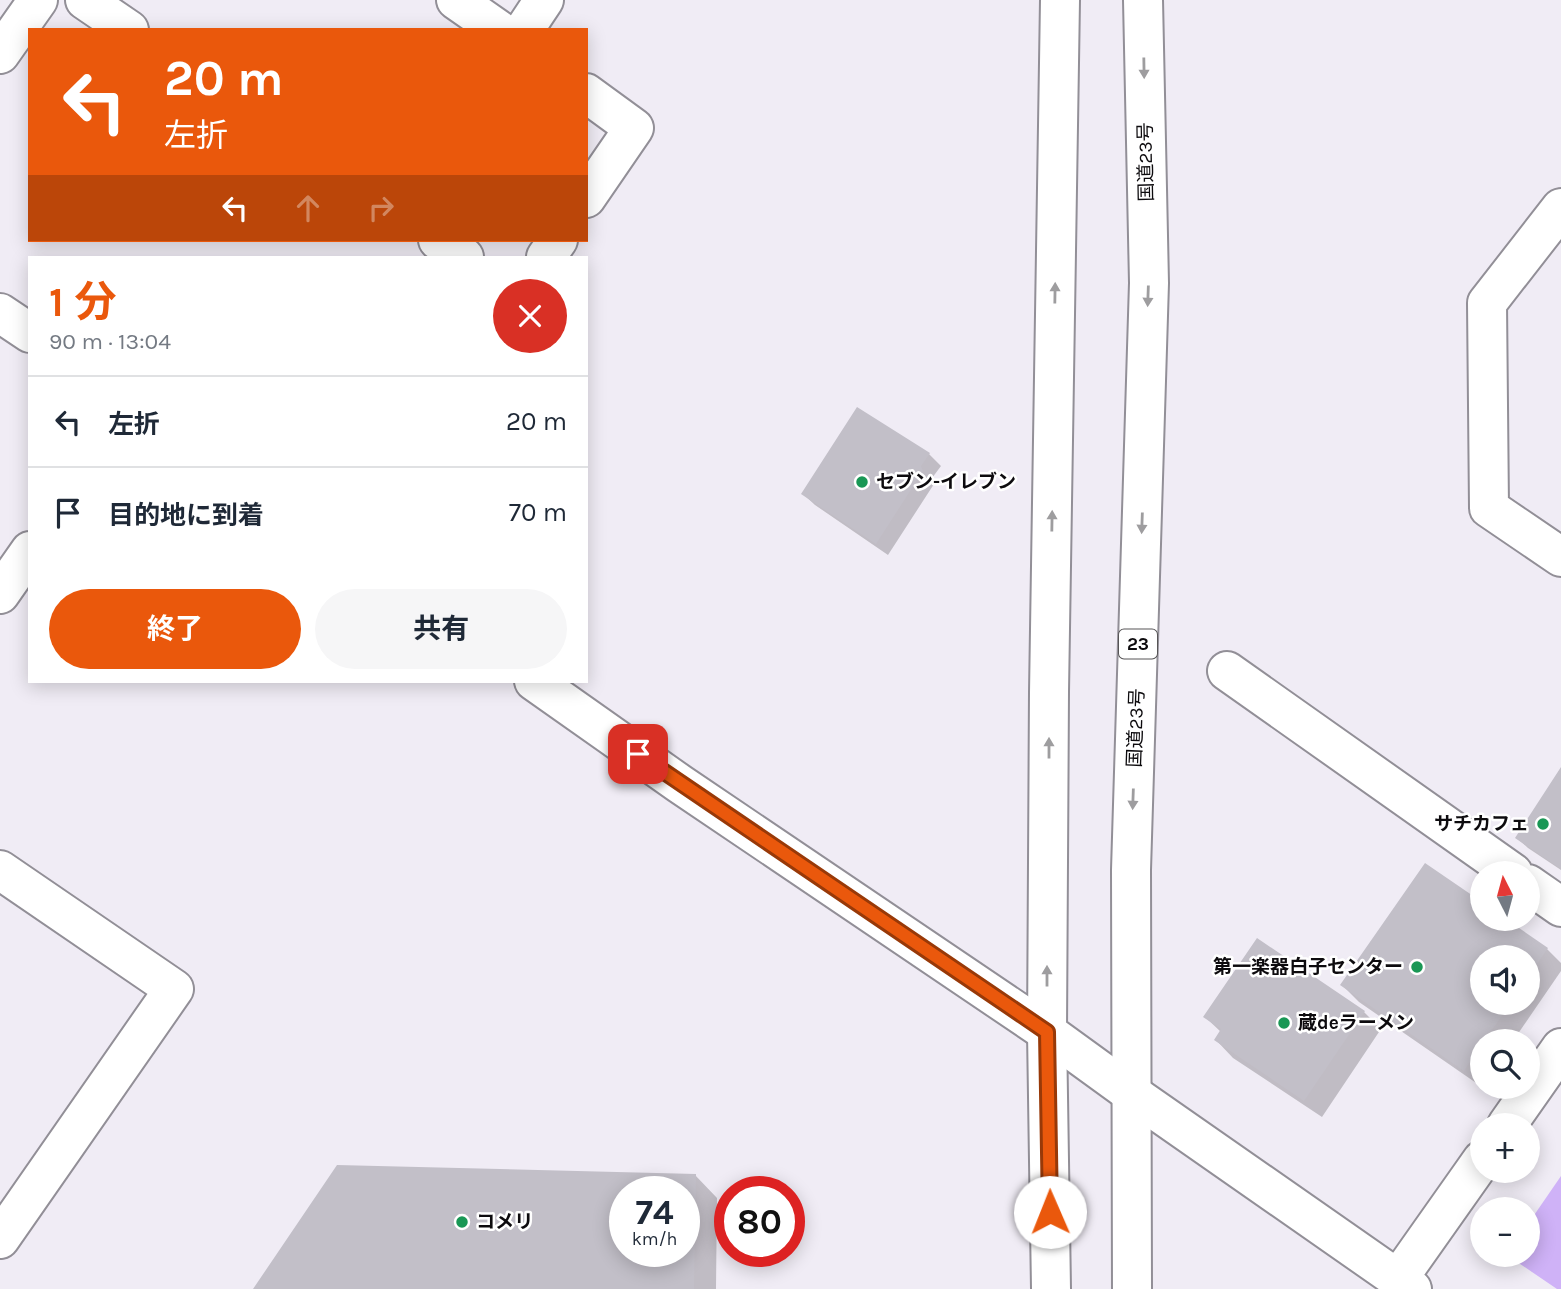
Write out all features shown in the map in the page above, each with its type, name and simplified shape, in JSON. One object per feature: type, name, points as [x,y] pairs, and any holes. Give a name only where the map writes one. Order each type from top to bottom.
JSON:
[{"type":"main road","points":[[0,54],[38,0]]},
{"type":"main road","points":[[85,0],[126,28]]},
{"type":"main road","points":[[456,0],[496,28]]},
{"type":"main road","points":[[525,28],[544,0]]},
{"type":"main road","points":[[1051,1289],[1047,1032],[1049,706],[1060,0]]},
{"type":"main road","name":"国道23号","points":[[1132,1289],[1131,870],[1149,283],[1143,0]]},
{"type":"main road","points":[[588,94],[635,128],[588,195]]},
{"type":"main road","points":[[1561,208],[1487,303],[1489,508],[1561,556]]},
{"type":"main road","points":[[441,242],[462,256]]},
{"type":"main road","points":[[0,313],[28,332]]},
{"type":"main road","points":[[0,594],[28,554]]},
{"type":"main road","points":[[1227,671],[1496,861]]},
{"type":"main road","points":[[537,683],[680,784],[1047,1032],[1405,1284],[1470,1179]]},
{"type":"main road","points":[[0,870],[174,989],[0,1239]]},
{"type":"main road","points":[[1540,892],[1561,907]]},
{"type":"main road","points":[[1515,1113],[1561,1048]]},
{"type":"shaded area","points":[[1561,1176],[1561,1289],[1525,1267],[1540,1267],[1540,1207]]},
{"type":"building","name":"セブン-イレブン","points":[[857,407],[930,453],[921,466],[923,471],[876,544],[801,494]]},
{"type":"building","name":"サチカフェ","points":[[1561,767],[1561,869],[1515,838]]},
{"type":"building","name":"第一楽器白子センター","points":[[1425,863],[1470,894],[1470,931],[1523,931],[1548,948],[1540,960],[1540,945],[1470,945],[1470,1015],[1502,1015],[1493,1029],[1470,1029],[1470,1062],[1464,1071],[1340,985]]},
{"type":"building","name":"蔵deラーメン","points":[[1257,938],[1365,1011],[1304,1101],[1214,1040],[1221,1029],[1203,1017]]},
{"type":"building","name":"コメリ","points":[[337,1165],[696,1174],[609,1176],[609,1267],[694,1267],[694,1289],[253,1289]]},
{"type":"place","name":"セブン-イレブン","points":[[862,482]]},
{"type":"place","name":"サチカフェ","points":[[1543,824]]},
{"type":"place","name":"第一楽器白子センター","points":[[1417,967]]},
{"type":"place","name":"蔵deラーメン","points":[[1284,1023]]},
{"type":"place","name":"コメリ","points":[[462,1222]]},
{"type":"route","points":[[638,754],[1047,1032],[1050,1212]]}]
